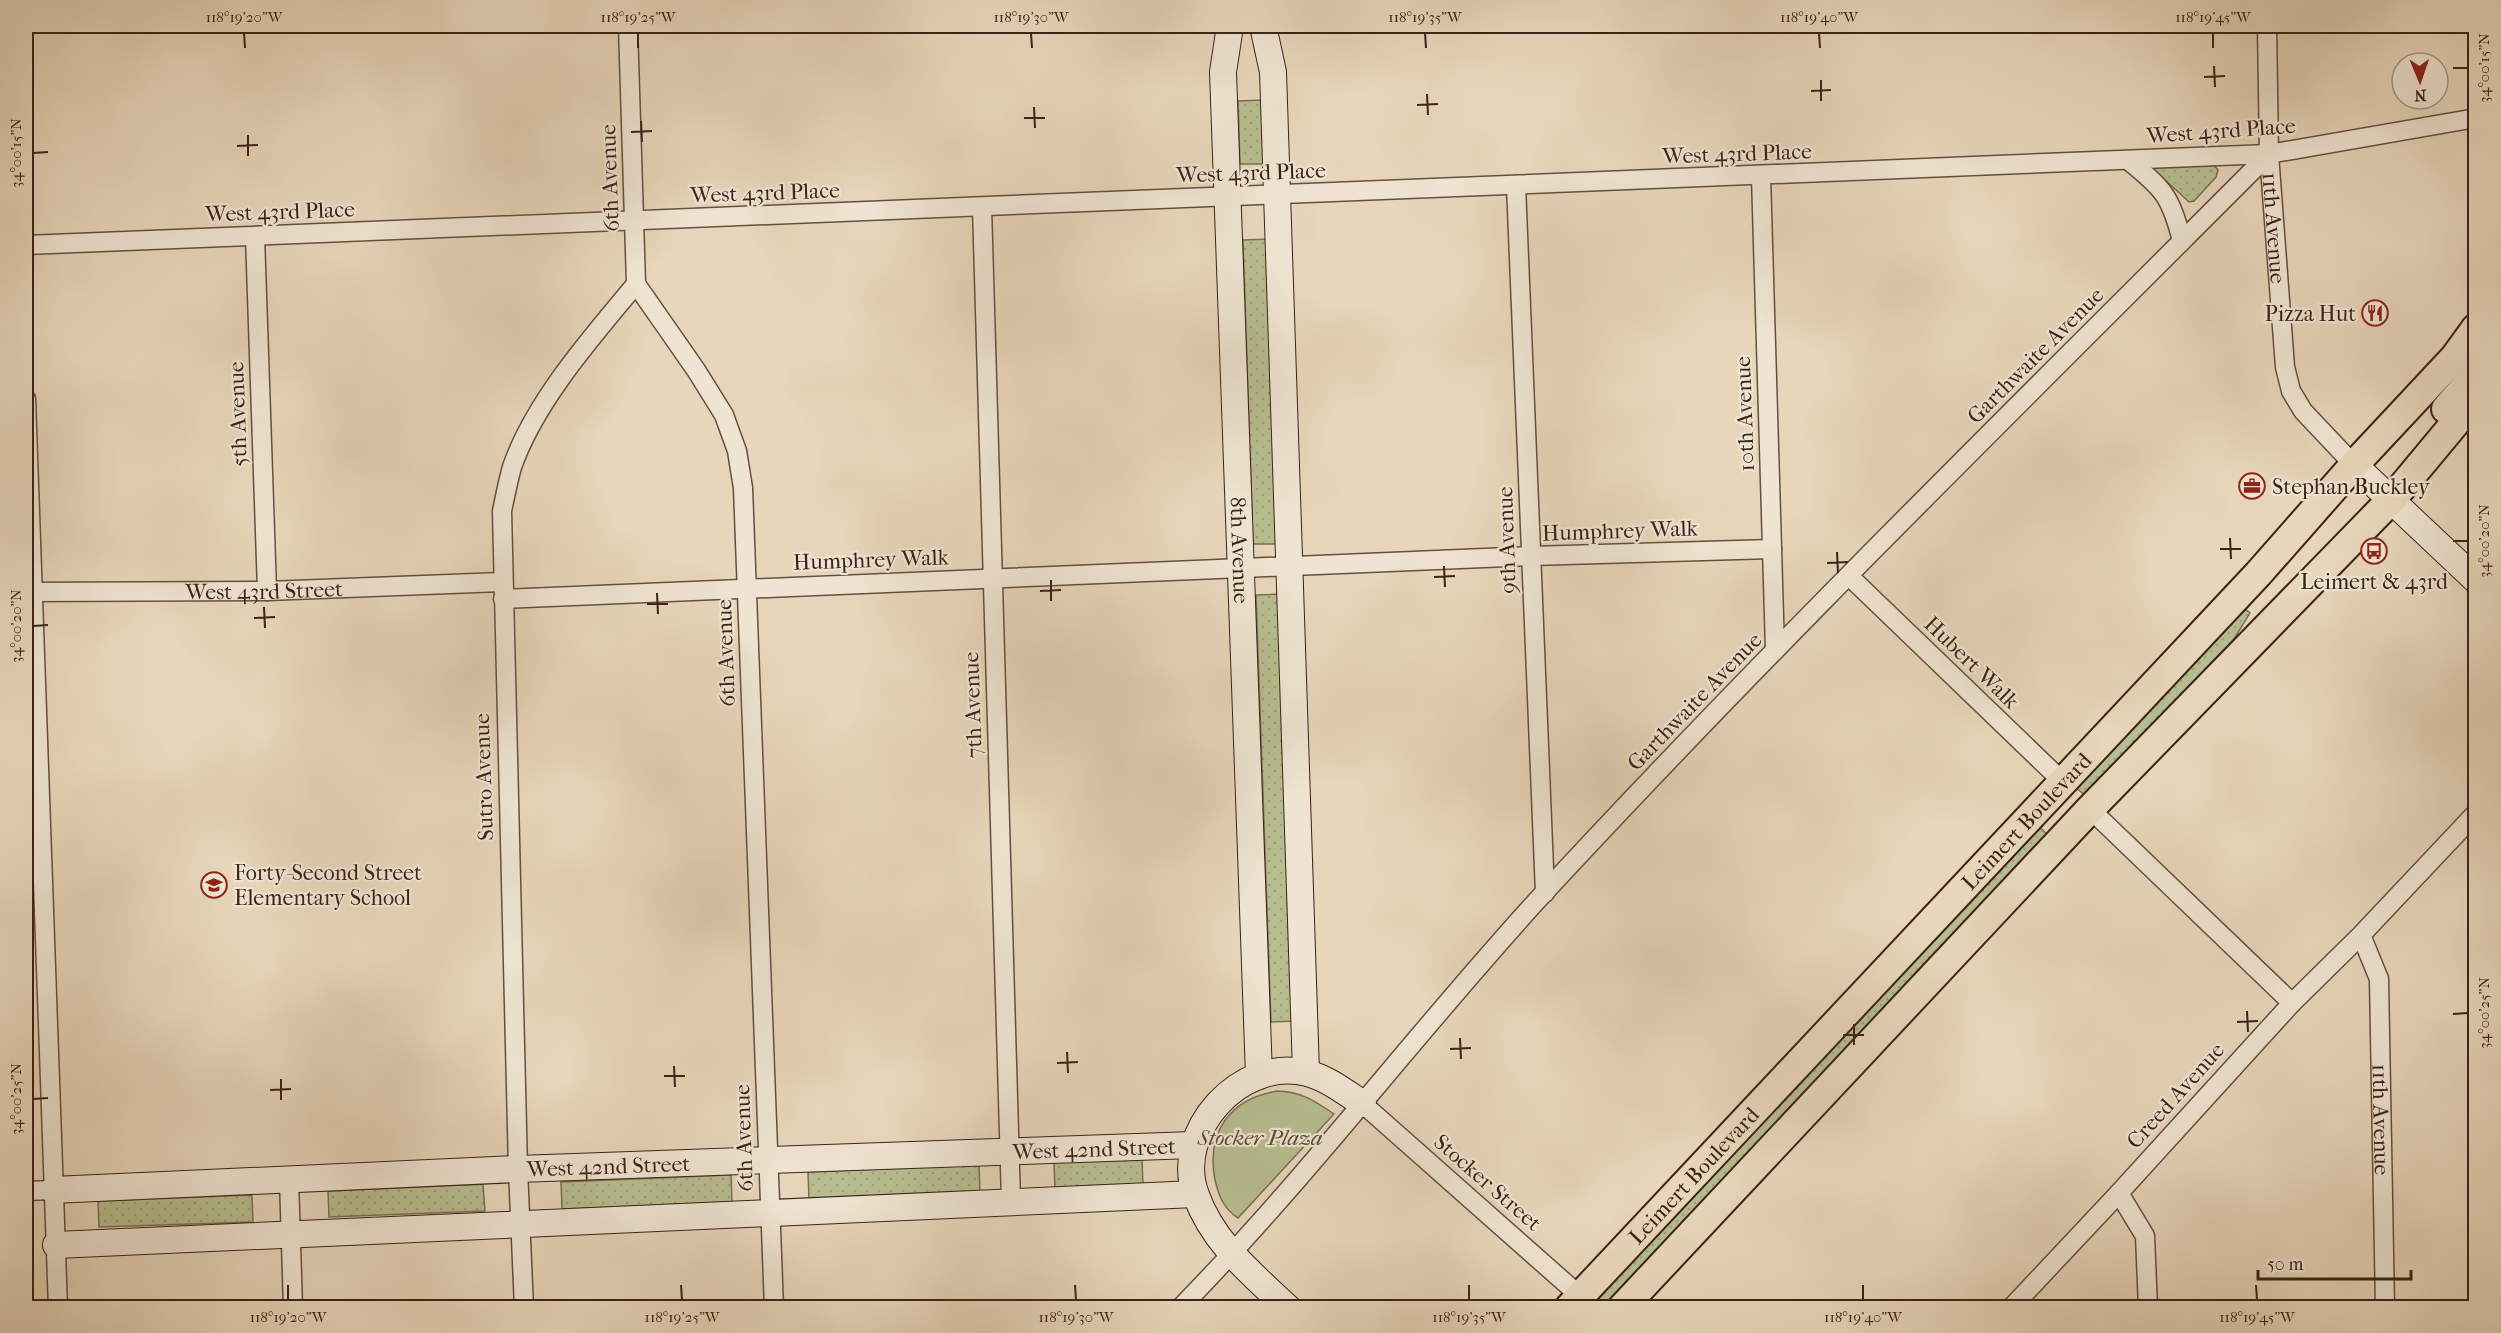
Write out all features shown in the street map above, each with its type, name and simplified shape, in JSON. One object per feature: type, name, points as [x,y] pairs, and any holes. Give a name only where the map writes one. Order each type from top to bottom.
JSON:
[{"type":"main road","name":"Leimert Boulevard","points":[[1575,1302],[2258,574],[2354,465],[2455,357],[2475,329]]},
{"type":"main road","points":[[2392,499],[2392,471],[2471,380],[2475,356],[2475,329]]},
{"type":"main road","name":"Leimert Boulevard","points":[[1623,1308],[2090,809],[2392,499],[2475,398]]},
{"type":"main road","points":[[2042,802],[2069,832]]},
{"type":"street","name":"6th Avenue","points":[[628,26],[636,285],[696,370],[727,424],[736,450],[743,488],[774,1308]]},
{"type":"street","name":"8th Avenue","points":[[1230,26],[1223,72],[1259,1076]]},
{"type":"street","points":[[1263,26],[1273,72],[1306,1072]]},
{"type":"street","name":"11th Avenue","points":[[2267,26],[2269,154],[2285,368],[2291,391],[2303,411],[2354,465],[2392,499]]},
{"type":"street","name":"West 43rd Place","points":[[26,245],[2269,154],[2475,118]]},
{"type":"street","name":"Garthwaite Avenue","points":[[1180,1308],[1232,1255],[1363,1104],[1451,996],[1545,893],[1775,650],[2269,154]]},
{"type":"street","points":[[2129,161],[2158,184],[2174,211],[2182,241]]},
{"type":"street","name":"10th Avenue","points":[[1761,176],[1775,650]]},
{"type":"street","name":"9th Avenue","points":[[1516,185],[1545,893]]},
{"type":"street","name":"7th Avenue","points":[[982,207],[1011,1201]]},
{"type":"street","name":"5th Avenue","points":[[255,236],[267,591]]},
{"type":"street","name":"Sutro Avenue","points":[[524,1308],[518,1169],[502,590],[502,512],[513,466],[538,413],[578,355],[636,285]]},
{"type":"street","points":[[26,399],[29,592],[58,1308]]},
{"type":"street","points":[[2392,499],[2475,580]]},
{"type":"street","name":"Humphrey Walk","points":[[502,590],[746,588],[1531,556],[1772,549]]},
{"type":"street","name":"Hubert Walk","points":[[1848,576],[2064,782]]},
{"type":"street","name":"West 43rd Street","points":[[29,592],[502,590]]},
{"type":"street","points":[[2090,809],[2292,1003]]},
{"type":"street","name":"Creed Avenue","points":[[2010,1308],[2119,1193],[2292,1003],[2361,935],[2475,813]]},
{"type":"street","name":"11th Avenue","points":[[2361,935],[2379,979],[2385,1308]]},
{"type":"street","points":[[1288,1308],[1232,1255],[1206,1216],[1195,1194],[1191,1170],[1193,1145],[1204,1122],[1217,1103],[1235,1088],[1259,1076],[1283,1072],[1306,1072],[1333,1084],[1363,1104]]},
{"type":"street","name":"Stocker Street","points":[[1363,1104],[1575,1302]]},
{"type":"street","name":"West 42nd Street","points":[[26,1191],[518,1169],[768,1162],[1193,1145]]},
{"type":"street","points":[[288,1179],[293,1308]]},
{"type":"street","points":[[2119,1193],[2145,1236],[2148,1308]]},
{"type":"street","points":[[56,1245],[1195,1194]]},
{"type":"green space","points":[[1265,100],[1267,164],[1240,164],[1238,101]]},
{"type":"green space","points":[[2213,164],[2218,170],[2216,177],[2194,201],[2189,202],[2161,176],[2150,170],[2149,165]]},
{"type":"green space","points":[[1270,239],[1280,544],[1253,544],[1243,240]]},
{"type":"green space","points":[[1282,594],[1297,1021],[1271,1022],[1256,595]]},
{"type":"green space","points":[[2243,607],[2250,613],[2234,639],[2086,796],[2075,787]]},
{"type":"green space","points":[[2037,825],[2049,836],[1605,1307],[1586,1308]]},
{"type":"green space","name":"Stocker Plaza","points":[[1277,1091],[1300,1095],[1334,1114],[1238,1218],[1223,1202],[1215,1180],[1214,1147],[1218,1133],[1234,1110],[1260,1095]]},
{"type":"green space","points":[[1142,1158],[1143,1186],[1055,1189],[1054,1162]]},
{"type":"green space","points":[[979,1165],[980,1192],[809,1199],[808,1172]]},
{"type":"green space","points":[[731,1175],[732,1202],[562,1209],[561,1182]]},
{"type":"green space","points":[[483,1184],[485,1211],[329,1217],[328,1191]]},
{"type":"green space","points":[[252,1195],[253,1222],[99,1227],[98,1201]]},
{"type":"place","name":"Pizza Hut","points":[[2375,313]]},
{"type":"place","name":"Stephan Buckley","points":[[2252,486]]},
{"type":"place","name":"Leimert & 43rd","points":[[2374,551]]},
{"type":"place","name":"Forty-Second Street Elementary School","points":[[214,885]]}]
